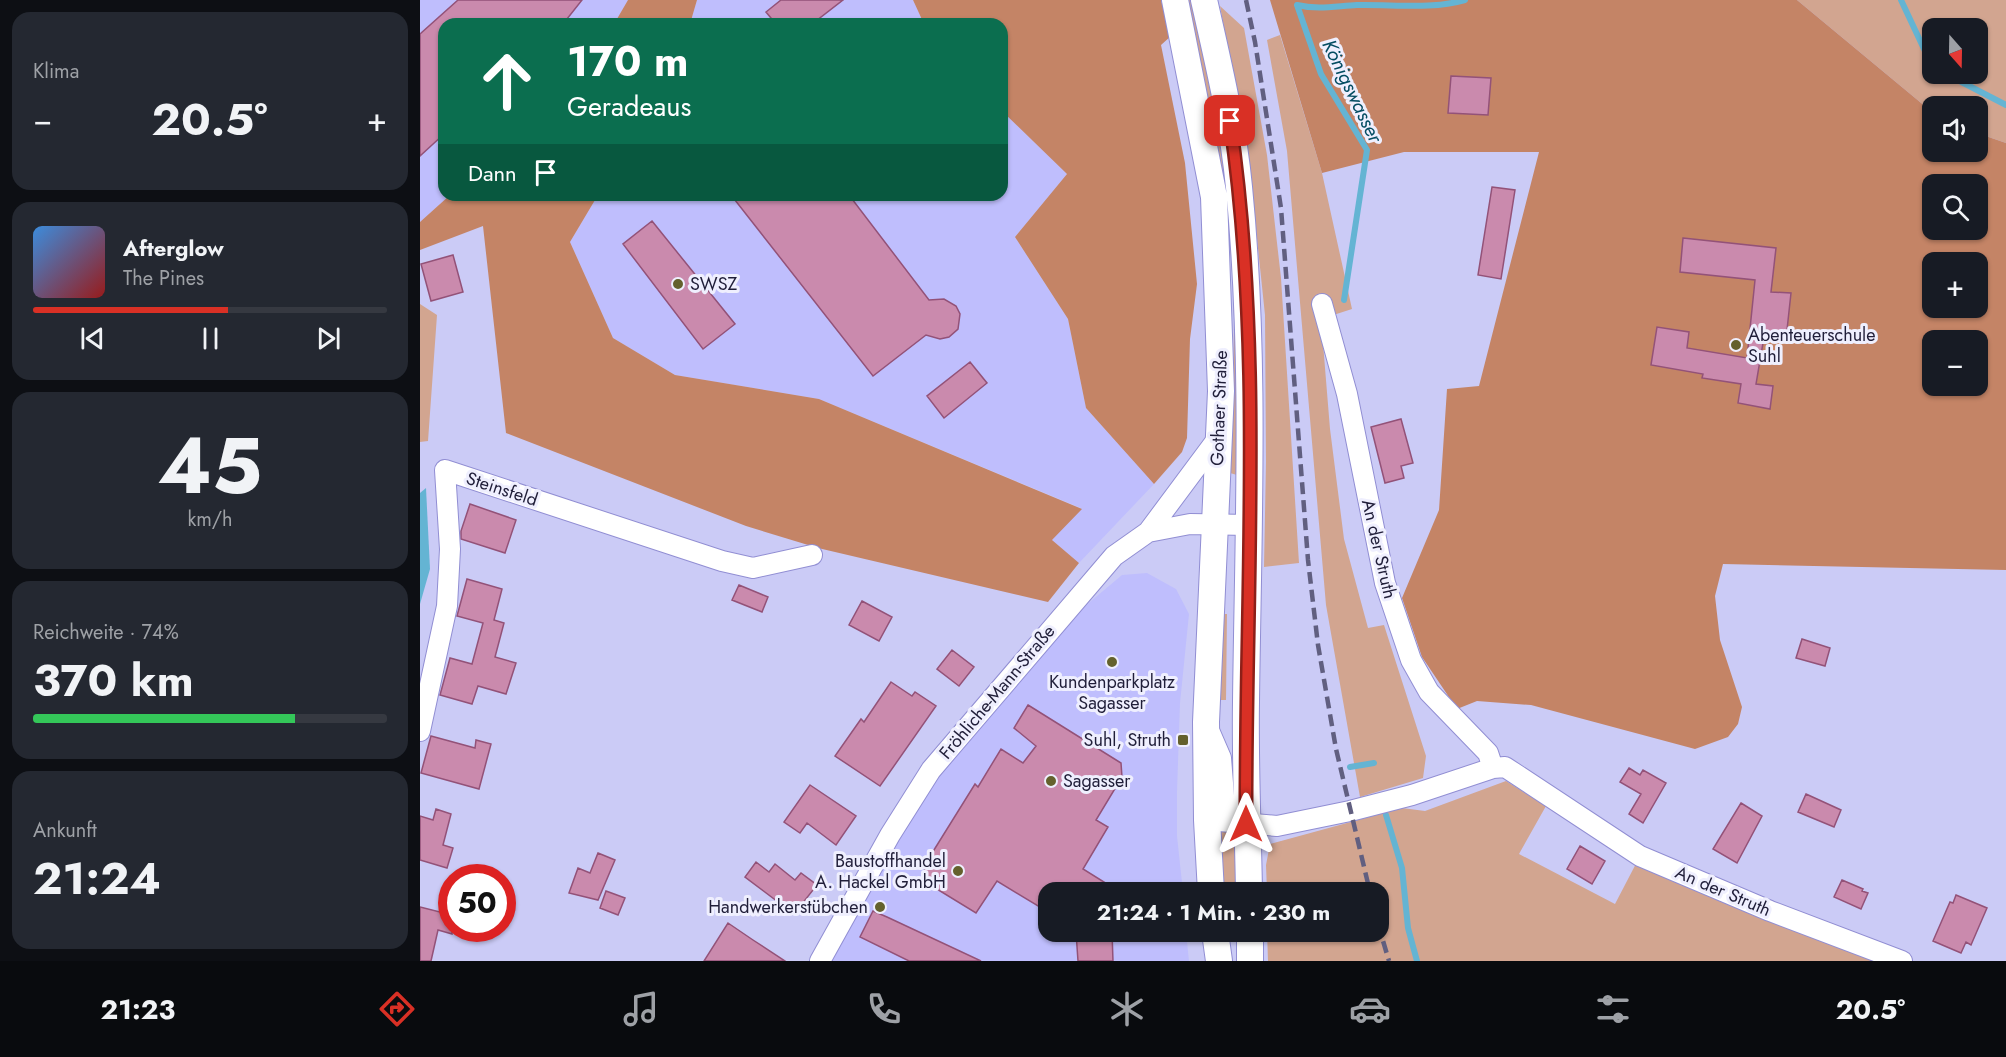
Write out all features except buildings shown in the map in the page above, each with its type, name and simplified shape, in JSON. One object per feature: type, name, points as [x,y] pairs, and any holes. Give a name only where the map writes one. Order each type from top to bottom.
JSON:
[{"type":"main road","name":"Gothaer Straße","points":[[1175,0],[1214,197],[1221,346],[1206,722],[1226,822],[1246,882]]},
{"type":"main road","name":"Gothaer Straße","points":[[1204,0],[1226,99],[1239,185],[1248,306],[1250,525],[1246,703],[1226,822],[1213,882]]},
{"type":"main road","points":[[1216,942],[1219,961]]},
{"type":"main road","points":[[1250,942],[1250,961]]},
{"type":"street","name":"An der Struth","points":[[1322,304],[1347,394],[1385,583],[1411,660],[1430,692],[1488,753],[1493,768],[1505,767],[1640,856],[1770,911],[1902,961]]},
{"type":"street","points":[[1148,532],[1218,438]]},
{"type":"street","name":"Steinsfeld","points":[[420,731],[447,606],[450,549],[445,470],[753,568],[812,555]]},
{"type":"street","name":"Fröhliche-Mann-Straße","points":[[819,961],[890,835],[931,770],[1114,556],[1148,532],[1179,525],[1250,525]]},
{"type":"street","points":[[1226,822],[1277,826],[1412,795],[1493,768]]},
{"type":"shaded area","points":[[420,0],[628,0],[618,18],[438,18],[438,201],[443,201],[420,222]]},
{"type":"shaded area","points":[[628,0],[697,0],[692,18],[618,18]]},
{"type":"shaded area","points":[[697,0],[913,0],[921,18],[692,18]]},
{"type":"shaded area","points":[[913,0],[1161,0],[1171,36],[1161,45],[1185,163],[1197,284],[1190,339],[1187,438],[1182,452],[1154,484],[1086,408],[1068,319],[1015,237],[1067,174],[1008,117],[1008,18],[921,18]]},
{"type":"shaded area","points":[[1187,0],[1192,0],[1208,78],[1232,232],[1240,331],[1237,475],[1230,473],[1234,317],[1229,237],[1204,78]]},
{"type":"shaded area","points":[[1270,0],[1797,0],[1922,104],[1922,162],[1988,162],[1988,137],[2006,143],[2006,570],[1723,564],[1715,596],[1720,640],[1742,707],[1738,724],[1728,737],[1695,749],[1531,705],[1477,701],[1457,709],[1422,657],[1402,598],[1439,510],[1447,389],[1479,386],[1539,152],[1404,152],[1322,173]]},
{"type":"shaded area","points":[[1797,0],[2006,0],[2006,143],[1988,137],[1988,96],[1922,96],[1922,104]]},
{"type":"shaded area","points":[[1220,6],[1244,28],[1267,155],[1281,278],[1299,563],[1264,567],[1265,315],[1249,162]]},
{"type":"shaded area","points":[[1280,35],[1322,173],[1352,309],[1321,319],[1330,429],[1344,539],[1368,628],[1384,625],[1426,756],[1423,778],[1360,797],[1326,605],[1287,151],[1267,40]]},
{"type":"shaded area","points":[[1008,117],[1067,174],[1015,237],[1068,319],[1086,408],[1154,484],[1079,563],[1052,540],[1081,508],[819,399],[675,375],[613,338],[570,242],[594,201],[1008,201]]},
{"type":"shaded area","points":[[443,201],[594,201],[570,242],[613,338],[675,375],[819,399],[1082,509],[1052,540],[1079,563],[1048,602],[818,548],[746,526],[506,433],[483,226],[420,250],[420,222]]},
{"type":"shaded area","points":[[420,304],[437,315],[428,441],[420,442]]},
{"type":"shaded area","points":[[426,488],[430,569],[420,604],[420,493]]},
{"type":"shaded area","points":[[1147,573],[1176,589],[1189,614],[1180,703],[1177,792],[1177,836],[1182,882],[1038,882],[1038,942],[1187,942],[1189,961],[813,961],[884,831],[1078,612],[1122,575]]},
{"type":"shaded area","points":[[1221,614],[1227,614],[1226,700],[1219,700]]},
{"type":"shaded area","points":[[1506,781],[1546,806],[1519,854],[1615,904],[1640,856],[1902,961],[1268,961],[1267,942],[1389,942],[1389,882],[1267,882],[1266,865],[1270,844],[1402,808],[1425,811]]},
{"type":"shaded area","points":[[1225,827],[1234,842],[1239,882],[1223,882],[1220,828]]},
{"type":"waterway","points":[[1297,5],[1320,7],[1425,6],[1465,0]]},
{"type":"waterway","points":[[1901,0],[1922,45]]},
{"type":"waterway","name":"Königswasser","points":[[1297,5],[1321,74],[1367,150],[1344,300]]},
{"type":"waterway","points":[[1965,84],[2006,105]]},
{"type":"waterway","name":"Königswasser","points":[[1350,767],[1374,763]]},
{"type":"waterway","name":"Königswasser","points":[[1386,815],[1402,868],[1408,928],[1417,961]]},
{"type":"railway","points":[[1246,0],[1255,42],[1281,208],[1308,560],[1318,645],[1336,749],[1368,882]]},
{"type":"railway","points":[[1383,942],[1389,961]]},
{"type":"place","name":"SWSZ","points":[[678,284]]},
{"type":"place","name":"Abenteuerschule Suhl","points":[[1736,345]]},
{"type":"place","name":"Kundenparkplatz Sagasser","points":[[1112,662]]},
{"type":"place","name":"Suhl, Struth","points":[[1183,740]]},
{"type":"place","name":"Sagasser","points":[[1051,781]]},
{"type":"place","name":"Baustoffhandel A. Hackel GmbH","points":[[958,871]]},
{"type":"place","name":"Handwerkerstübchen","points":[[880,907]]},
{"type":"route","points":[[1230,121],[1239,185],[1248,306],[1250,578],[1246,703],[1246,824]]}]
